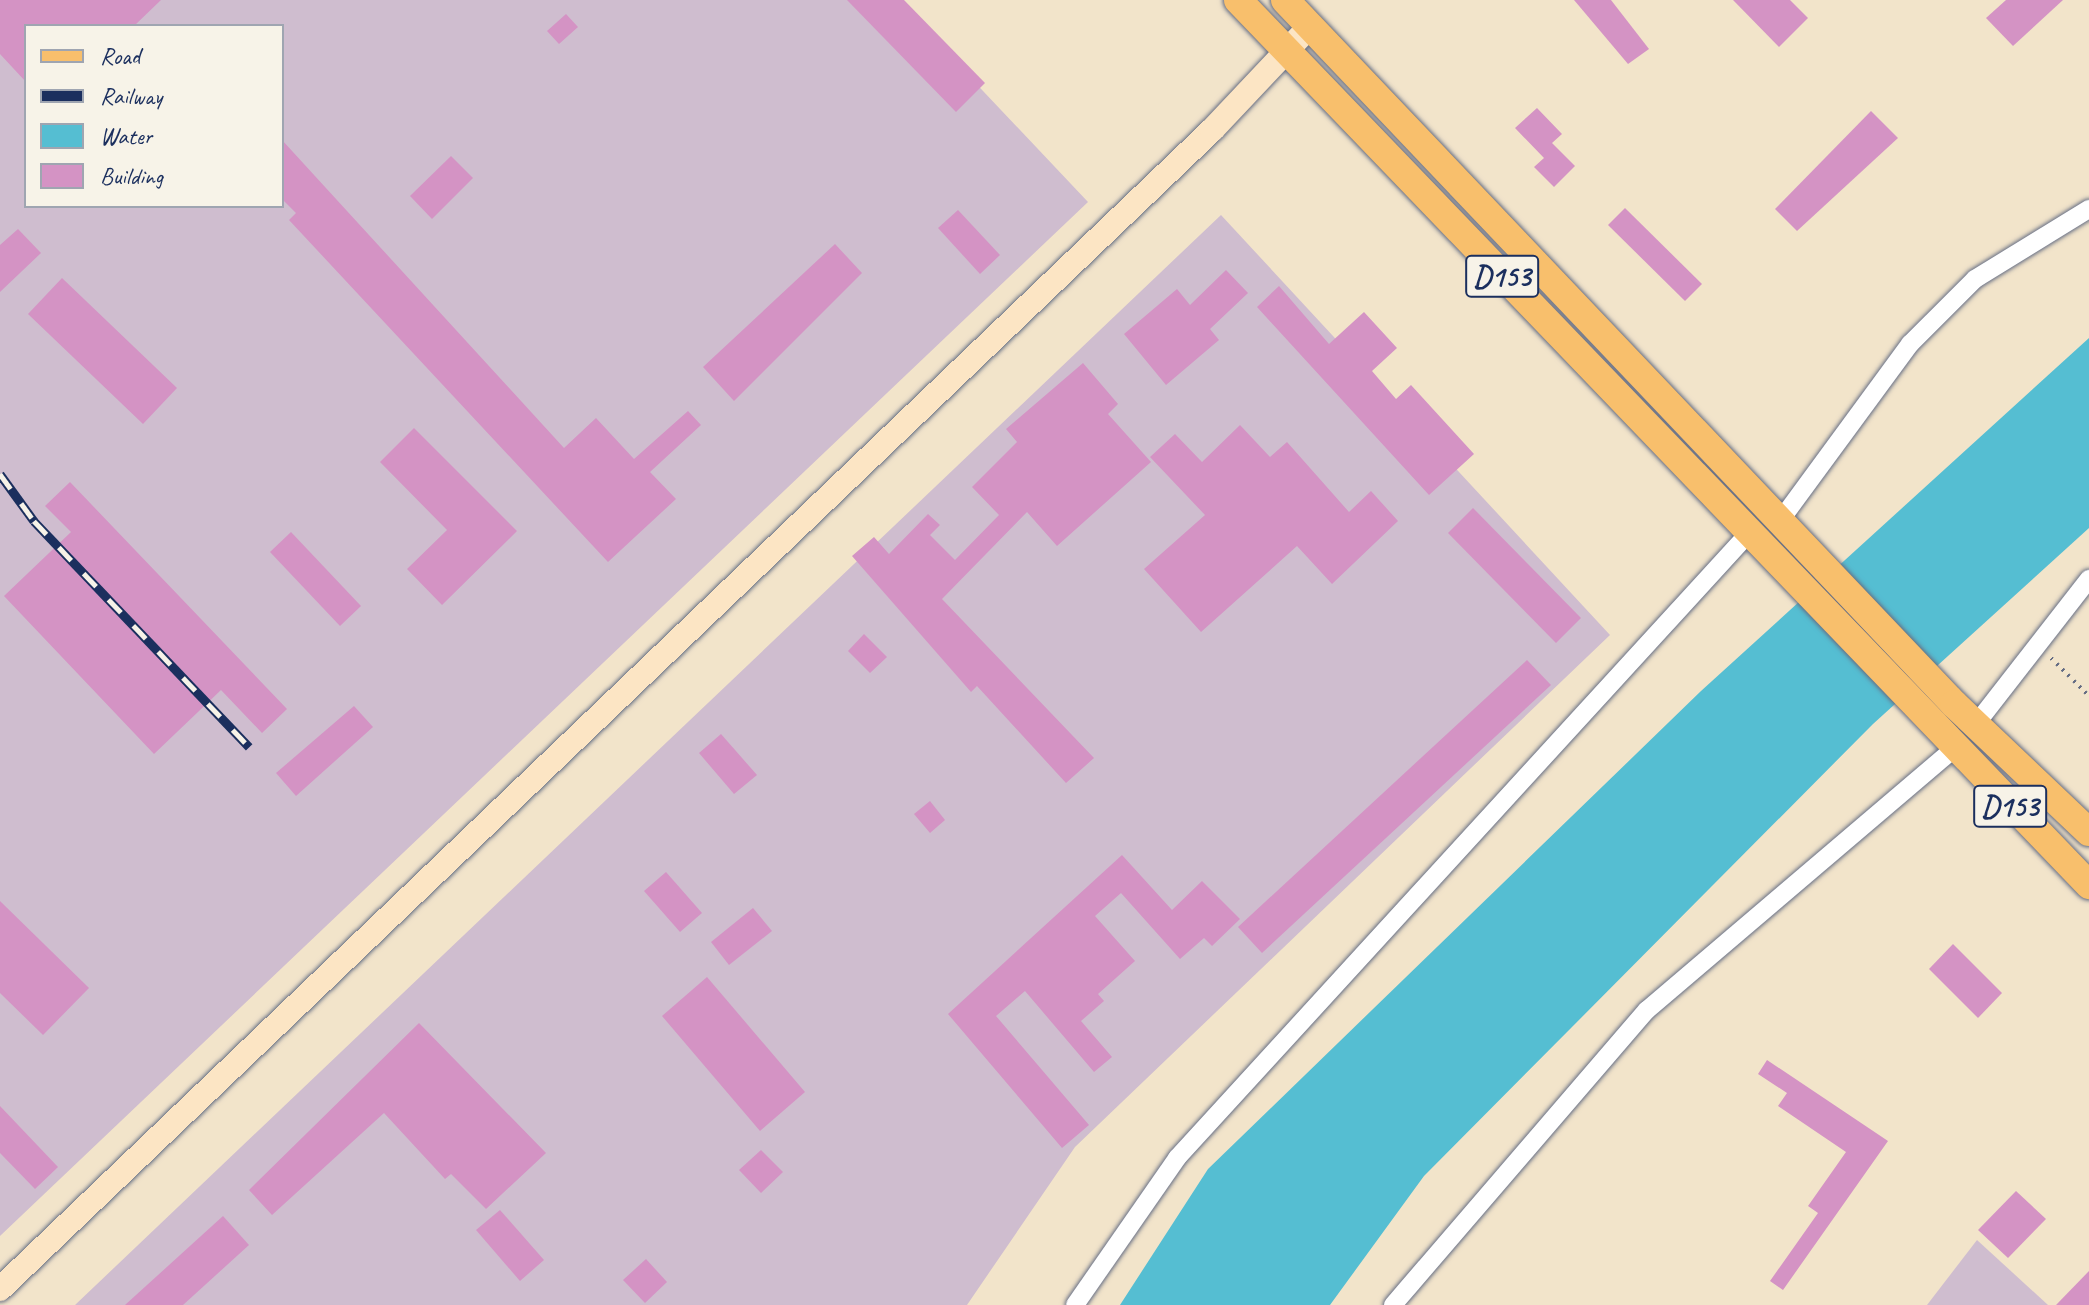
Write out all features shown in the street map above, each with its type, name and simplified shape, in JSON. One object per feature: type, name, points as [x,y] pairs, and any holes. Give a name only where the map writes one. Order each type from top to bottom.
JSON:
[{"type":"main road","name":"D153","points":[[1238,0],[1756,544],[2089,885]]},
{"type":"main road","name":"D153","points":[[1285,0],[1954,704],[2089,832]]},
{"type":"main road","points":[[0,1289],[1212,130],[1310,26]]},
{"type":"street","points":[[1783,525],[1910,344],[1975,279],[2089,209]]},
{"type":"street","points":[[1075,1305],[1177,1158],[1756,544]]},
{"type":"street","points":[[1976,724],[2033,641],[2089,579]]},
{"type":"street","points":[[1393,1305],[1647,1010],[1954,749]]},
{"type":"path","points":[[2033,641],[2089,696]]},
{"type":"shaded area","points":[[0,0],[897,0],[1088,202],[0,1236]]},
{"type":"shaded area","points":[[1221,215],[1610,635],[1075,1147],[967,1305],[75,1305]]},
{"type":"shaded area","points":[[1977,1240],[2048,1305],[1927,1305]]},
{"type":"water","points":[[2089,338],[2089,528],[1873,724],[1424,1176],[1330,1305],[1120,1305],[1208,1169],[1701,691]]},
{"type":"building","points":[[0,0],[161,0],[136,24],[24,24],[24,80],[0,54]]},
{"type":"building","points":[[847,0],[904,0],[985,83],[956,112]]},
{"type":"building","points":[[1574,0],[1611,0],[1649,49],[1628,64]]},
{"type":"building","points":[[1733,0],[1790,0],[1808,18],[1779,47]]},
{"type":"building","points":[[2006,0],[2063,0],[2013,46],[1986,18]]},
{"type":"building","points":[[566,14],[578,27],[559,44],[547,31]]},
{"type":"building","points":[[1537,108],[1562,134],[1552,143],[1575,166],[1554,187],[1534,167],[1544,158],[1515,128]]},
{"type":"building","points":[[1871,111],[1898,138],[1797,231],[1775,209]]},
{"type":"building","points":[[284,142],[564,448],[596,418],[634,459],[688,411],[701,425],[650,472],[676,499],[608,562],[289,220],[296,213],[284,201]]},
{"type":"building","points":[[451,156],[473,178],[432,219],[410,196]]},
{"type":"building","points":[[1625,208],[1702,284],[1685,301],[1608,225]]},
{"type":"building","points":[[958,210],[1000,255],[980,274],[938,228]]},
{"type":"building","points":[[18,229],[41,253],[0,292],[0,245]]},
{"type":"building","points":[[835,244],[862,273],[734,401],[703,367]]},
{"type":"building","points":[[1226,270],[1248,293],[1210,329],[1219,340],[1166,385],[1124,334],[1177,289],[1190,305]]},
{"type":"building","points":[[62,278],[177,388],[143,424],[28,314]]},
{"type":"building","points":[[1279,286],[1329,344],[1364,312],[1397,348],[1372,371],[1396,399],[1411,385],[1474,454],[1429,495],[1257,307]]},
{"type":"building","points":[[1083,363],[1118,404],[1108,414],[1151,462],[1057,546],[1027,512],[942,599],[1094,758],[1066,783],[977,686],[971,692],[852,556],[874,537],[889,554],[928,514],[940,525],[930,535],[955,560],[999,515],[972,487],[1017,442],[1006,429]]},
{"type":"building","points":[[1240,425],[1270,457],[1287,442],[1349,512],[1371,491],[1398,521],[1332,584],[1297,546],[1201,632],[1144,569],[1205,515],[1150,457],[1175,434],[1202,462]]},
{"type":"building","points":[[414,428],[517,531],[442,605],[407,569],[447,530],[380,462]]},
{"type":"building","points":[[70,482],[287,709],[262,733],[221,690],[154,754],[4,596],[71,532],[45,506]]},
{"type":"building","points":[[1473,508],[1581,618],[1556,643],[1448,533]]},
{"type":"building","points":[[291,532],[361,606],[340,626],[270,552]]},
{"type":"building","points":[[864,634],[887,657],[870,673],[848,651]]},
{"type":"building","points":[[1527,660],[1551,685],[1262,953],[1238,927]]},
{"type":"building","points":[[354,706],[373,727],[296,796],[276,773]]},
{"type":"building","points":[[721,734],[757,775],[734,794],[699,753]]},
{"type":"building","points":[[930,801],[945,820],[930,833],[914,814]]},
{"type":"building","points":[[1122,855],[1172,910],[1202,881],[1240,919],[1212,946],[1204,938],[1180,959],[1121,893],[1095,916],[1135,961],[1098,994],[1104,1001],[1081,1021],[1112,1057],[1094,1072],[1025,991],[996,1016],[1089,1125],[1062,1148],[948,1014]]},
{"type":"building","points":[[666,872],[702,913],[680,932],[644,891]]},
{"type":"building","points":[[0,901],[89,988],[43,1035],[0,993]]},
{"type":"building","points":[[753,908],[772,931],[729,965],[711,942]]},
{"type":"building","points":[[1953,944],[2002,993],[1978,1018],[1929,969]]},
{"type":"building","points":[[707,977],[805,1092],[760,1131],[662,1016]]},
{"type":"building","points":[[419,1023],[546,1153],[486,1209],[451,1174],[445,1179],[384,1113],[272,1215],[249,1190]]},
{"type":"building","points":[[1767,1060],[1888,1141],[1783,1290],[1770,1281],[1818,1213],[1808,1206],[1846,1152],[1778,1106],[1787,1093],[1758,1074]]},
{"type":"building","points":[[0,1106],[58,1167],[35,1189],[0,1153]]},
{"type":"building","points":[[761,1150],[783,1172],[761,1193],[739,1170]]},
{"type":"building","points":[[2016,1191],[2046,1219],[2008,1258],[1978,1230]]},
{"type":"building","points":[[500,1210],[544,1260],[520,1281],[476,1230]]},
{"type":"building","points":[[223,1216],[249,1245],[183,1305],[125,1305]]},
{"type":"building","points":[[646,1259],[667,1282],[645,1303],[623,1280]]},
{"type":"building","points":[[2089,1271],[2089,1305],[2056,1305]]},
{"type":"railway","points":[[0,474],[34,521],[249,747]]}]
